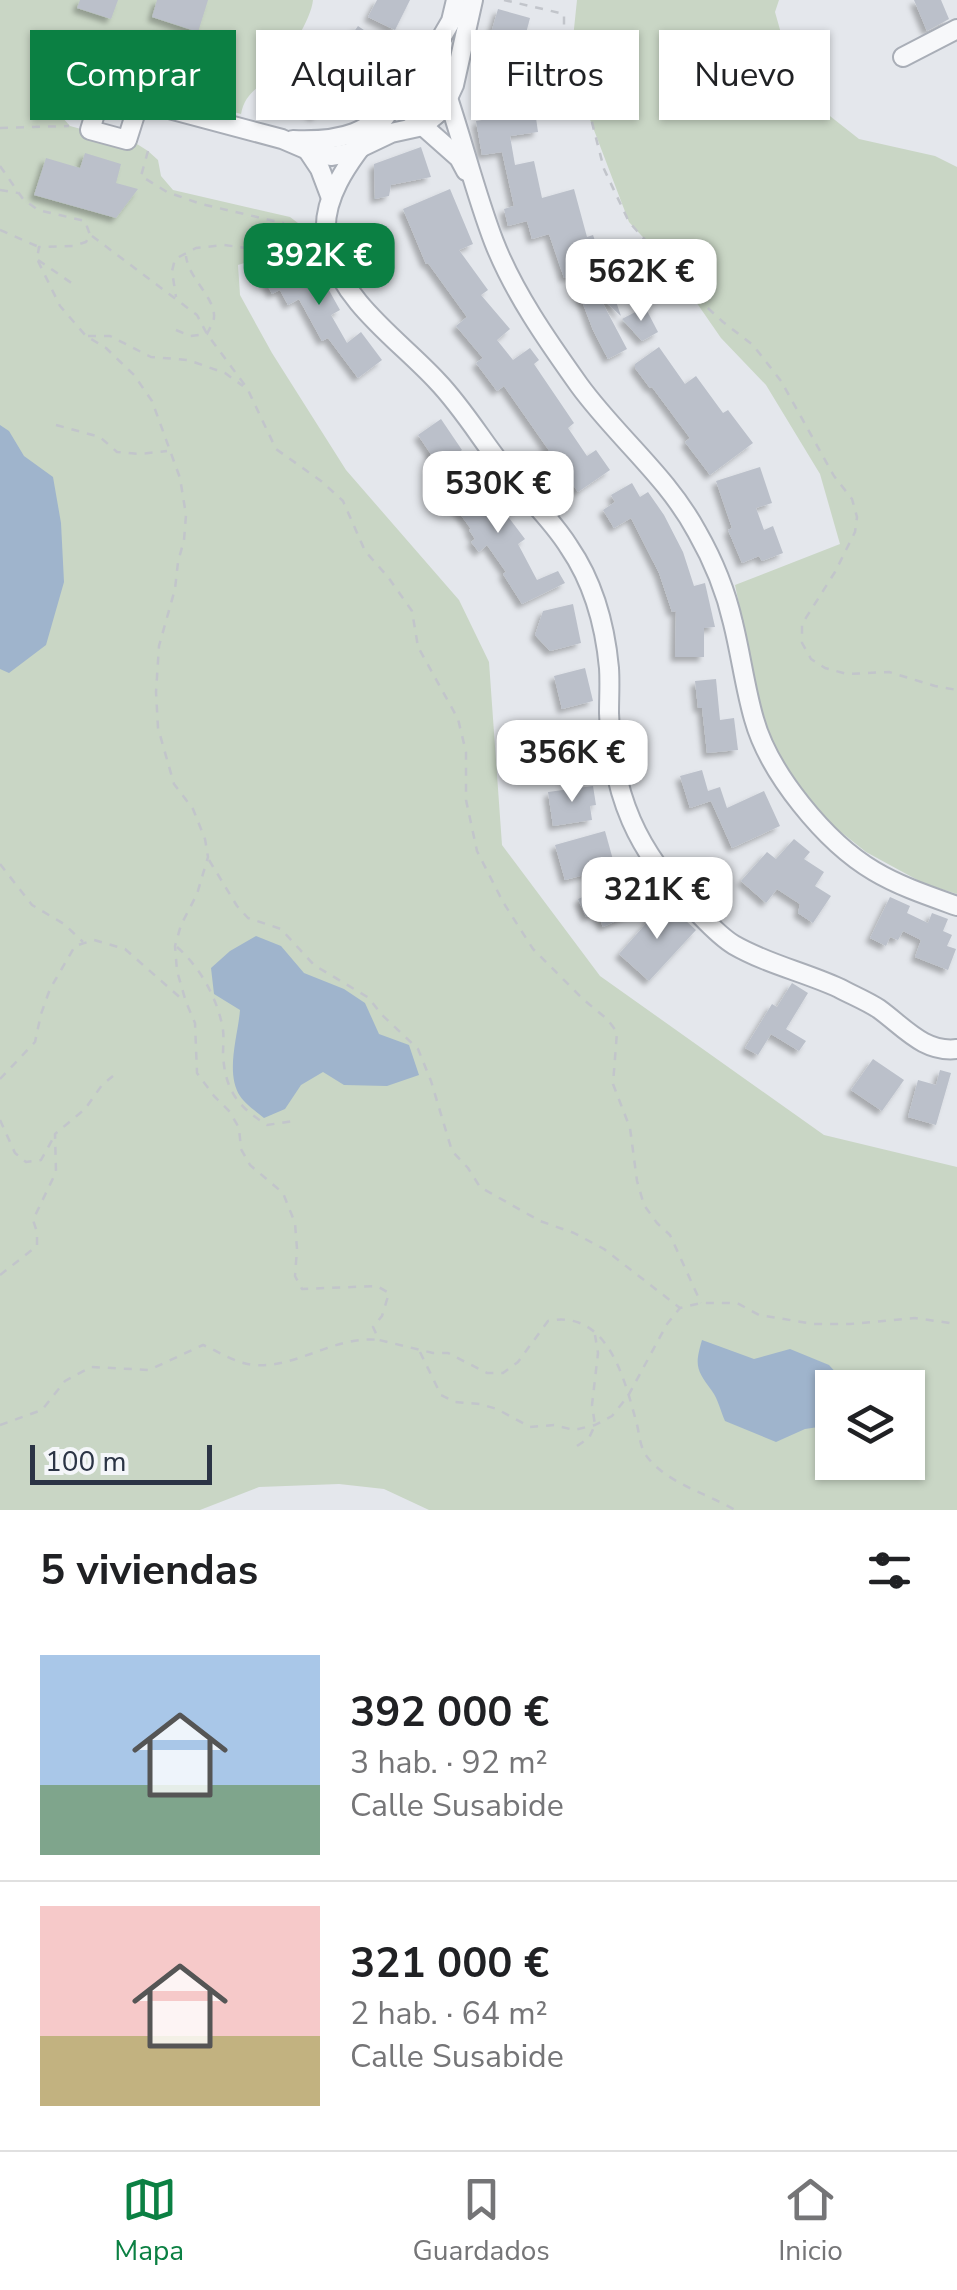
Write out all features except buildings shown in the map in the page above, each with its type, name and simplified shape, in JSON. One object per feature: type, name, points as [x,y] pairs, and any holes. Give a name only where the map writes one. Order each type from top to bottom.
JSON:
[{"type":"street","points":[[447,30],[456,0]]},
{"type":"street","points":[[451,90],[474,0]]},
{"type":"street","points":[[903,57],[957,29]]},
{"type":"street","points":[[208,120],[332,156],[360,149],[391,133],[401,120]]},
{"type":"street","points":[[282,139],[336,139],[363,130],[378,120]]},
{"type":"street","points":[[383,120],[342,174],[331,198],[328,243],[344,280],[361,304],[461,407],[508,474],[578,559],[601,616],[621,798],[635,831],[673,888],[732,944],[876,1007],[929,1046],[957,1049]]},
{"type":"street","points":[[426,120],[459,158],[475,190]]},
{"type":"street","points":[[450,120],[496,246],[531,312],[581,387],[668,488],[696,529],[718,575],[733,622],[754,723],[775,767],[802,807],[872,870],[957,906]]},
{"type":"street","points":[[308,151],[331,198]]},
{"type":"path","points":[[504,0],[564,14],[564,61],[587,103],[604,169],[628,222],[698,299],[754,345],[781,381],[834,476],[852,499],[857,517],[855,532],[802,624],[802,643],[811,659],[847,674],[889,672],[957,690]]},
{"type":"path","points":[[0,128],[70,126]]},
{"type":"path","points":[[148,151],[141,176],[167,192],[282,223],[293,235],[254,249],[224,244],[196,248],[175,259],[172,271],[176,299]]},
{"type":"path","points":[[0,166],[23,199],[38,210],[84,221],[90,235],[197,315],[247,388],[276,449],[343,501],[365,551],[412,611],[418,647],[458,719],[466,752],[466,800],[477,851],[532,949],[617,1032],[613,1084],[630,1128],[636,1180],[644,1205],[670,1235],[701,1303]]},
{"type":"path","points":[[0,190],[19,193]]},
{"type":"path","points":[[0,230],[39,247],[73,246],[86,242],[90,235]]},
{"type":"path","points":[[39,247],[37,259],[60,306],[86,336],[106,348],[134,375],[152,401],[180,478],[186,515],[184,540],[176,589],[159,646],[158,728],[174,784],[192,808],[208,857],[237,906],[248,918],[280,929],[314,966],[369,998],[418,1049],[452,1151],[480,1187],[540,1221],[604,1249],[680,1308]]},
{"type":"path","points":[[186,254],[187,268],[212,308],[214,318],[207,334]]},
{"type":"path","points":[[37,259],[73,284]]},
{"type":"path","points":[[176,330],[190,336],[207,334]]},
{"type":"path","points":[[86,336],[110,336],[150,357],[188,360],[225,373],[247,388]]},
{"type":"path","points":[[56,425],[100,437],[117,452],[170,451]]},
{"type":"path","points":[[208,857],[176,946],[178,971],[195,1023],[197,1073],[230,1112],[250,1165],[283,1193],[295,1223],[295,1276],[302,1289],[378,1286],[389,1293],[382,1316],[373,1327],[379,1340]]},
{"type":"path","points":[[0,864],[32,905],[64,924],[84,943]]},
{"type":"path","points":[[0,1080],[35,1042],[50,990],[76,946],[94,940],[125,949],[186,1002]]},
{"type":"path","points":[[176,946],[192,960],[219,1012],[230,1090],[245,1111],[266,1125],[293,1121]]},
{"type":"path","points":[[0,1120],[15,1153],[26,1162],[41,1160],[56,1134],[85,1110],[112,1076]]},
{"type":"path","points":[[0,1275],[37,1246],[33,1220],[56,1172],[56,1134]]},
{"type":"path","points":[[419,1350],[441,1394],[455,1402],[496,1409],[530,1428],[554,1425],[574,1430],[612,1416],[680,1308],[701,1303],[737,1304],[760,1315],[814,1324],[915,1318],[957,1324]]},
{"type":"path","points":[[0,1426],[42,1410],[65,1380],[91,1367],[148,1370],[203,1345],[236,1361],[257,1365],[281,1362],[361,1338],[448,1354],[487,1373],[504,1373],[518,1362],[548,1322],[563,1318],[586,1325],[618,1362],[638,1425],[641,1449],[650,1462],[672,1479],[734,1510]]},
{"type":"path","points":[[576,1446],[589,1438],[596,1425],[592,1405],[598,1353],[594,1334]]},
{"type":"green space","points":[[0,0],[313,0],[301,30],[256,30],[256,89],[241,114],[236,113],[236,30],[30,30],[30,120],[65,120],[70,126],[137,144],[158,160],[161,176],[173,190],[290,217],[302,226],[303,244],[238,265],[240,295],[346,470],[459,600],[489,662],[502,845],[600,976],[824,1135],[957,1167],[957,1510],[429,1510],[384,1489],[339,1484],[259,1487],[200,1510],[0,1510]]},
{"type":"green space","points":[[577,0],[779,0],[775,12],[780,30],[659,30],[659,120],[830,120],[830,116],[859,139],[935,156],[957,167],[957,894],[923,883],[866,852],[812,809],[783,766],[763,720],[735,585],[840,544],[820,474],[766,385],[721,338],[676,273],[629,222],[590,120],[639,120],[639,30],[574,30]]},
{"type":"water","points":[[0,425],[9,431],[24,456],[53,477],[61,523],[64,582],[46,645],[9,673],[0,669]]},
{"type":"water","points":[[256,936],[281,946],[304,973],[344,989],[365,1003],[379,1034],[409,1045],[419,1075],[387,1086],[344,1085],[323,1072],[301,1085],[285,1109],[264,1118],[251,1108],[240,1096],[233,1077],[240,1010],[214,994],[211,968]]},
{"type":"water","points":[[702,1340],[754,1359],[790,1349],[829,1365],[834,1370],[815,1370],[815,1428],[776,1442],[725,1421],[698,1368]]}]
